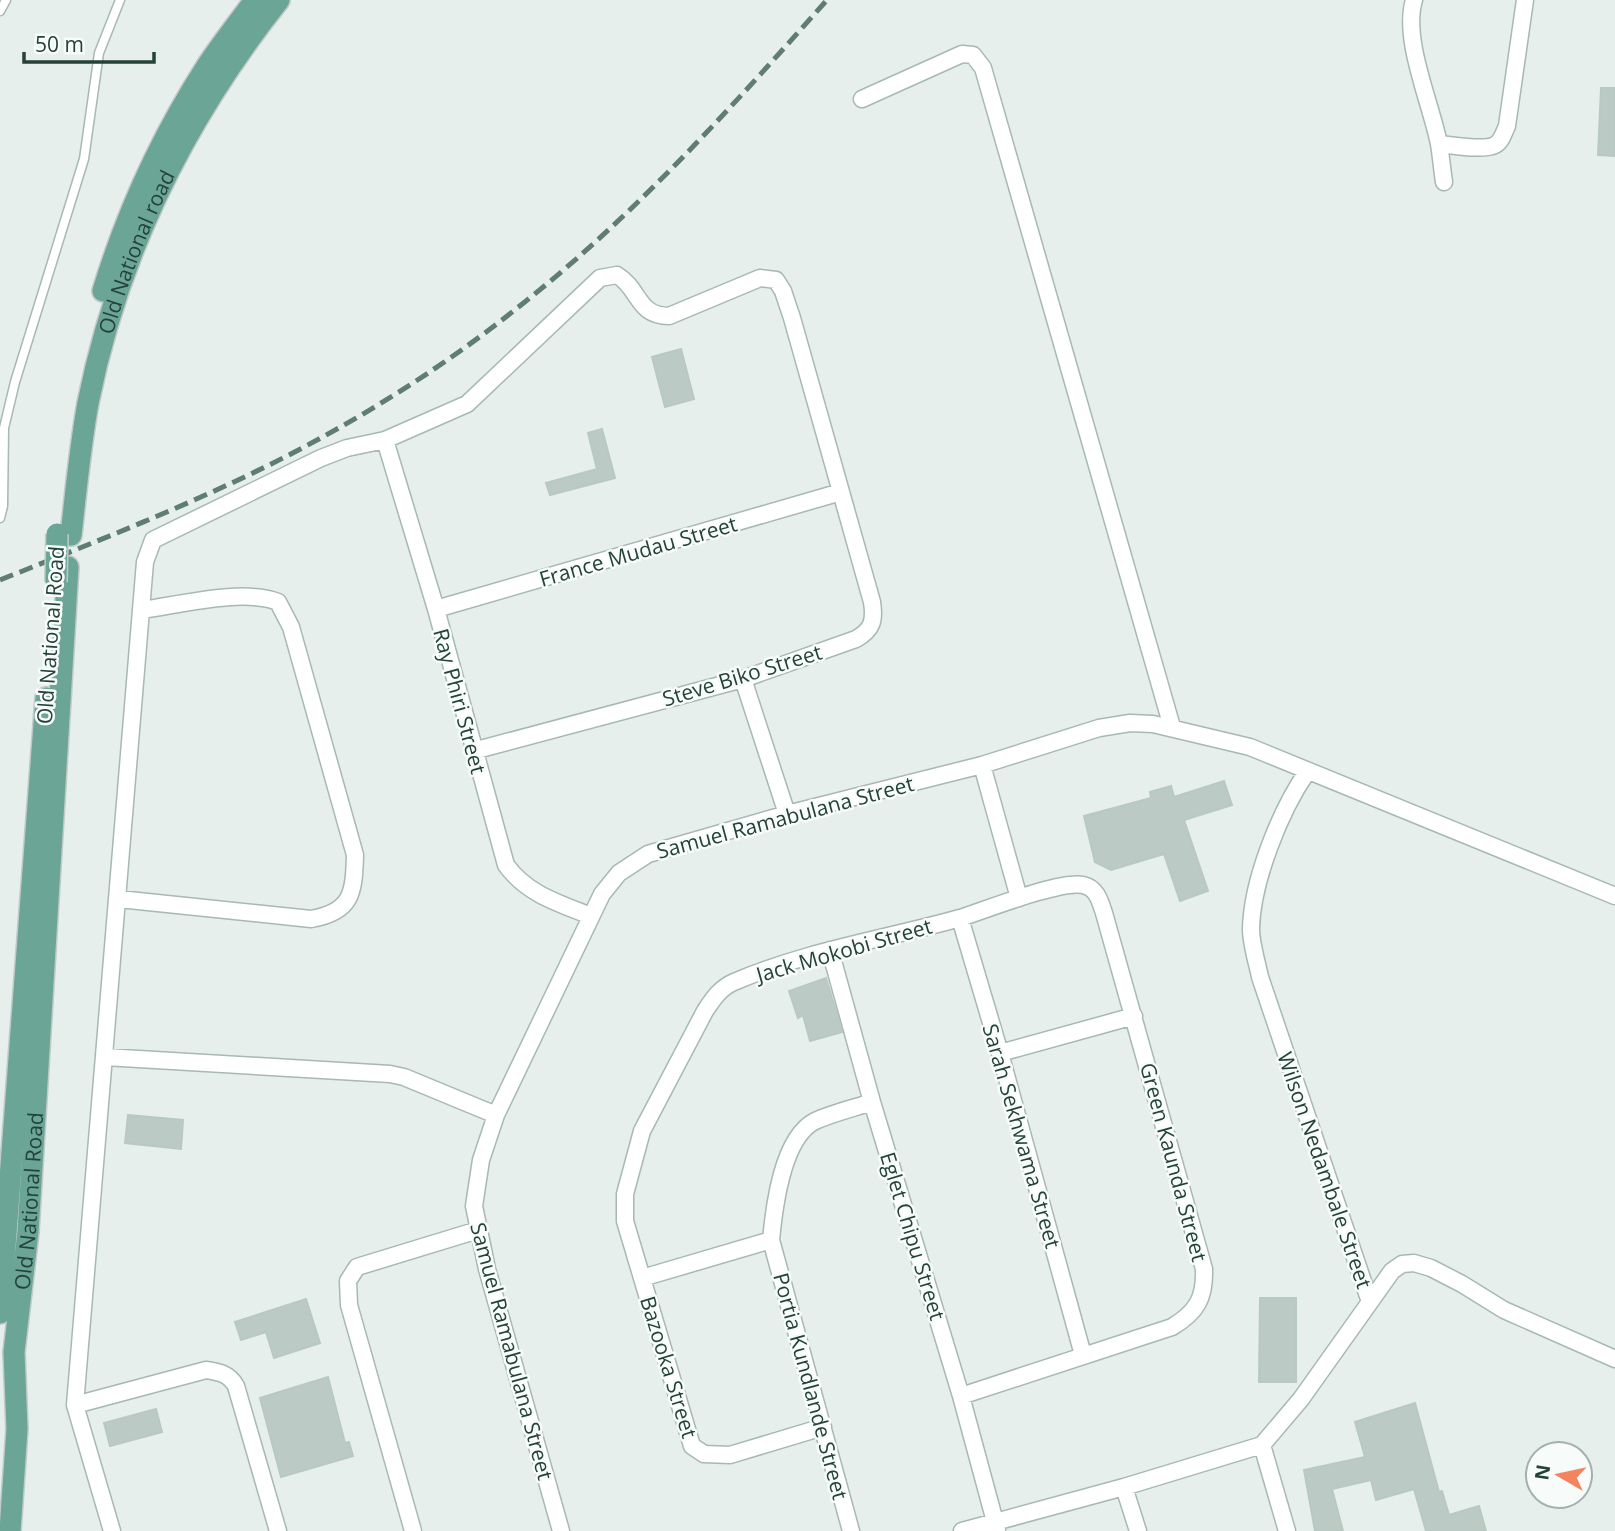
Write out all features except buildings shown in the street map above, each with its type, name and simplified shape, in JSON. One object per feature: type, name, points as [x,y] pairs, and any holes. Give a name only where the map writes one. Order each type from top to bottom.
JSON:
[{"type":"main road","name":"Old National Road","points":[[10,1531],[17,1429],[14,1352],[28,1232],[64,534],[78,391],[89,337],[116,250],[152,163],[207,66],[255,0]]},
{"type":"main road","name":"Old National road","points":[[64,534],[103,341],[124,272],[150,205],[221,77],[279,0]]},
{"type":"main road","name":"Old National Road","points":[[0,1313],[3,1229],[62,575]]},
{"type":"street","points":[[1413,0],[1410,20],[1439,144],[1444,182]]},
{"type":"street","points":[[1439,144],[1484,148],[1494,145],[1502,138],[1507,125],[1525,0]]},
{"type":"street","points":[[862,99],[962,54],[973,55],[983,68],[1172,727]]},
{"type":"street","points":[[112,1531],[75,1405],[145,562],[153,540],[321,458],[347,448],[385,440],[467,404],[600,278],[617,275],[628,283],[642,306],[658,316],[668,316],[760,278],[768,278],[779,284],[841,492]]},
{"type":"street","name":"Ray Phiri Street","points":[[385,440],[436,609],[506,865],[513,876],[531,891],[591,916]]},
{"type":"street","name":"France Mudau Street","points":[[436,609],[841,492]]},
{"type":"street","name":"Steve Biko Street","points":[[473,751],[743,679],[867,633],[872,626],[872,602],[841,492]]},
{"type":"street","points":[[119,899],[311,919],[331,915],[344,906],[354,883],[355,855],[291,627],[278,602],[269,598],[243,596],[141,610]]},
{"type":"street","points":[[743,679],[787,814]]},
{"type":"street","name":"Samuel Ramabulana Street","points":[[561,1531],[487,1269],[474,1206],[481,1160],[496,1115],[601,894],[631,863],[648,854],[787,814],[982,765],[1099,729],[1129,723],[1172,727],[1250,747],[1615,896]]},
{"type":"street","points":[[982,765],[1019,898]]},
{"type":"street","name":"Wilson Nedambale Street","points":[[1262,1445],[1301,1399],[1370,1301],[1260,977],[1251,930],[1256,890],[1276,832],[1286,806],[1307,772]]},
{"type":"street","name":"Green Kaunda Street","points":[[961,1396],[1172,1327],[1188,1317],[1205,1287],[1204,1269],[1100,900],[1091,888],[1076,884],[1019,898]]},
{"type":"street","name":"Jack Mokobi Street","points":[[642,1278],[625,1221],[625,1194],[629,1172],[642,1131],[716,994],[732,983],[830,950],[960,918],[1019,898]]},
{"type":"street","name":"Sarah Sekhwama Street","points":[[960,918],[1083,1355]]},
{"type":"street","name":"Eglet Chipu Street","points":[[830,950],[997,1526]]},
{"type":"street","points":[[1000,1053],[1134,1016]]},
{"type":"street","points":[[105,1057],[390,1074],[404,1077],[496,1115]]},
{"type":"street","points":[[642,1278],[771,1240],[774,1201],[787,1158],[798,1138],[813,1122],[872,1102]]},
{"type":"street","points":[[3,1229],[28,1232]]},
{"type":"street","points":[[413,1531],[349,1305],[348,1281],[357,1267],[478,1230]]},
{"type":"street","name":"Portia Kundlande Street","points":[[771,1240],[851,1531]]},
{"type":"street","points":[[1370,1301],[1392,1271],[1402,1264],[1414,1263],[1462,1283],[1504,1310],[1615,1359]]},
{"type":"street","name":"Bazooka Street","points":[[642,1278],[690,1441],[696,1450],[704,1454],[730,1455],[823,1427]]},
{"type":"street","points":[[75,1405],[206,1370],[225,1374],[236,1386],[278,1531]]},
{"type":"street","points":[[962,1531],[997,1526],[1262,1445],[1287,1531]]},
{"type":"street","points":[[1124,1487],[1138,1531]]},
{"type":"lane","points":[[0,11],[6,0]]},
{"type":"lane","points":[[0,518],[3,506],[4,428],[15,382],[84,159],[99,53],[121,0]]},
{"type":"railway","points":[[0,580],[234,482],[333,431],[430,372],[492,328],[603,235],[681,159],[827,0]]}]
